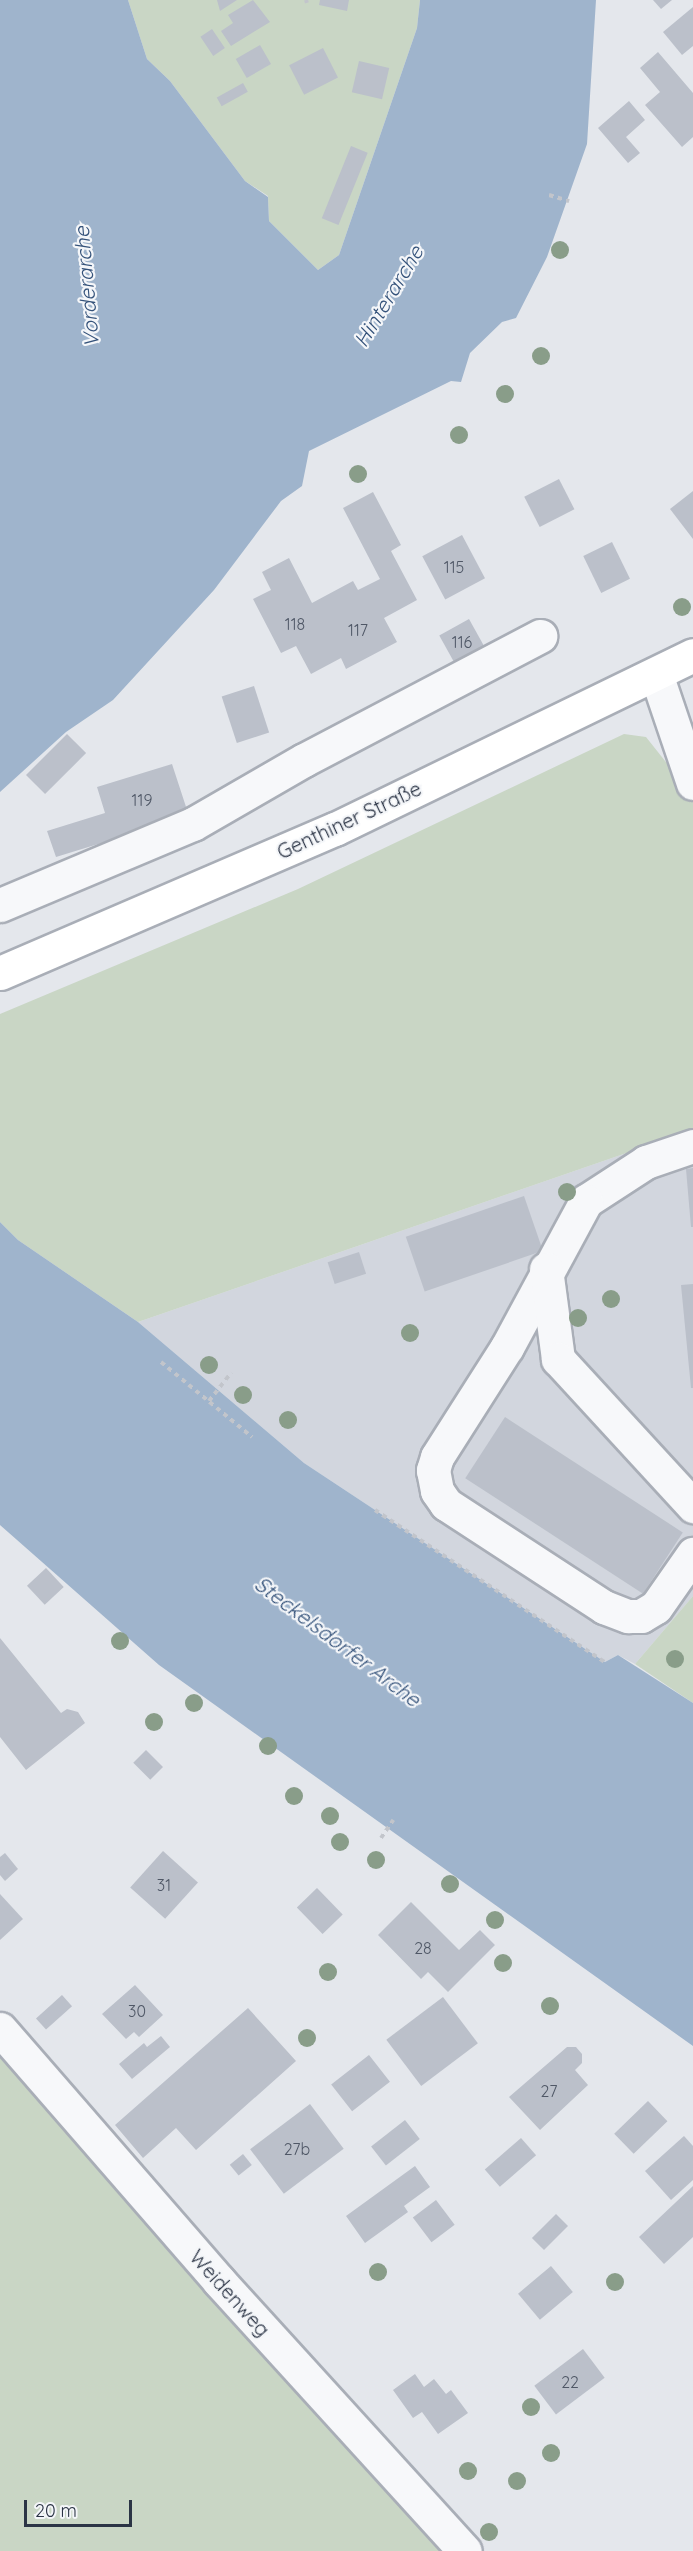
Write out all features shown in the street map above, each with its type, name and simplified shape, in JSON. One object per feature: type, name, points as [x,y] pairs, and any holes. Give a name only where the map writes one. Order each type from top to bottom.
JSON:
[{"type":"main road","name":"Genthiner Straße","points":[[0,973],[335,829],[693,655]]},
{"type":"street","points":[[0,906],[193,824],[304,760],[540,636]]},
{"type":"street","points":[[656,674],[693,783]]},
{"type":"street","points":[[693,1146],[646,1162],[586,1201],[546,1269],[507,1347],[437,1457],[433,1470],[437,1491],[456,1510],[604,1607],[628,1616],[642,1616],[656,1607],[693,1554]]},
{"type":"street","points":[[546,1269],[558,1359],[693,1506]]},
{"type":"street","name":"Weidenweg","points":[[0,2029],[219,2281],[465,2551]]},
{"type":"path","points":[[549,195],[569,201]]},
{"type":"path","points":[[161,1362],[252,1437]]},
{"type":"path","points":[[209,1401],[231,1373]]},
{"type":"path","points":[[375,1510],[605,1662]]},
{"type":"path","points":[[381,1838],[393,1820]]},
{"type":"shaded area","points":[[693,1130],[693,1596],[635,1664],[618,1655],[605,1662],[304,1463],[138,1322]]},
{"type":"green space","points":[[128,0],[420,0],[417,28],[339,255],[318,270],[269,221],[268,196],[245,181],[170,81],[147,59]]},
{"type":"green space","points":[[624,734],[646,737],[681,781],[693,777],[693,1130],[138,1322],[18,1240],[0,1222],[0,1014],[298,889]]},
{"type":"green space","points":[[693,1596],[693,1703],[635,1664]]},
{"type":"green space","points":[[0,2052],[447,2551],[0,2551]]},
{"type":"water","points":[[0,0],[128,0],[147,59],[170,81],[245,181],[268,197],[269,221],[318,270],[339,255],[417,28],[420,0],[596,0],[587,144],[547,257],[516,318],[502,322],[470,353],[461,382],[451,381],[309,451],[302,486],[281,501],[214,590],[113,700],[66,732],[0,792]]},
{"type":"water","name":"Steckelsdorfer Arche","points":[[0,1222],[18,1240],[138,1322],[304,1463],[605,1662],[618,1655],[693,1703],[693,2046],[159,1665],[0,1525]]},
{"type":"building","points":[[217,0],[237,0],[220,11]]},
{"type":"building","points":[[253,0],[270,22],[231,46],[221,31],[233,23],[228,15]]},
{"type":"building","points":[[320,0],[349,0],[347,11],[319,5]]},
{"type":"building","points":[[653,0],[672,0],[661,9]]},
{"type":"building","points":[[693,7],[693,46],[682,55],[663,32]]},
{"type":"building","points":[[212,29],[225,48],[213,56],[200,37]]},
{"type":"building","points":[[260,45],[271,64],[247,78],[236,59]]},
{"type":"building","points":[[323,48],[338,77],[304,95],[289,65]]},
{"type":"building","points":[[658,52],[693,93],[693,137],[682,147],[645,105],[660,92],[640,68]]},
{"type":"building","points":[[359,61],[389,68],[382,99],[352,92]]},
{"type":"building","points":[[243,83],[248,92],[222,106],[217,98]]},
{"type":"building","points":[[629,101],[645,120],[626,137],[640,153],[628,163],[598,128]]},
{"type":"building","points":[[351,146],[368,153],[338,225],[322,218]]},
{"type":"building","points":[[559,479],[574,509],[540,527],[524,497]]},
{"type":"building","points":[[693,491],[693,539],[670,509]]},
{"type":"building","points":[[373,492],[401,545],[391,551],[417,600],[384,618],[397,642],[346,669],[341,658],[311,674],[296,646],[281,653],[253,599],[271,590],[262,572],[289,558],[312,603],[353,581],[358,590],[380,579],[343,508]]},
{"type":"building","points":[[462,535],[485,578],[445,599],[422,556]]},
{"type":"building","points":[[612,542],[630,579],[601,593],[583,556]]},
{"type":"building","points":[[469,619],[485,648],[455,664],[439,635]]},
{"type":"building","points":[[254,686],[269,733],[237,743],[222,697]]},
{"type":"building","points":[[67,734],[86,753],[45,794],[26,775]]},
{"type":"building","points":[[172,764],[189,816],[56,857],[47,831],[105,813],[97,787]]},
{"type":"building","points":[[693,1168],[693,1227],[691,1227],[686,1169]]},
{"type":"building","points":[[524,1196],[543,1251],[425,1292],[406,1237]]},
{"type":"building","points":[[359,1252],[366,1274],[335,1284],[328,1262]]},
{"type":"building","points":[[693,1284],[693,1388],[691,1388],[681,1285]]},
{"type":"building","points":[[505,1417],[683,1532],[643,1594],[465,1478]]},
{"type":"building","points":[[46,1568],[64,1587],[45,1605],[27,1586]]},
{"type":"building","points":[[0,1638],[61,1713],[67,1709],[78,1712],[85,1723],[26,1770],[0,1737]]},
{"type":"building","points":[[146,1750],[163,1767],[150,1780],[133,1763]]},
{"type":"building","points":[[163,1851],[198,1882],[165,1919],[130,1887]]},
{"type":"building","points":[[5,1853],[18,1869],[5,1881],[0,1875],[0,1857]]},
{"type":"building","points":[[317,1888],[343,1915],[323,1934],[297,1907]]},
{"type":"building","points":[[0,1894],[23,1919],[0,1940]]},
{"type":"building","points":[[411,1902],[459,1950],[480,1930],[495,1945],[448,1992],[428,1972],[421,1979],[378,1935]]},
{"type":"building","points":[[135,1985],[163,2015],[139,2037],[134,2032],[126,2039],[102,2014]]},
{"type":"building","points":[[62,1995],[72,2006],[46,2030],[36,2018]]},
{"type":"building","points":[[443,1997],[478,2043],[421,2086],[386,2040]]},
{"type":"building","points":[[248,2008],[296,2061],[196,2150],[176,2128],[143,2158],[115,2125]]},
{"type":"building","points":[[161,2036],[170,2047],[132,2079],[119,2064],[144,2043],[147,2047]]},
{"type":"building","points":[[567,2047],[576,2047],[582,2054],[582,2063],[575,2070],[588,2085],[540,2130],[509,2097]]},
{"type":"building","points":[[369,2055],[390,2082],[352,2111],[331,2085]]},
{"type":"building","points":[[648,2101],[667,2121],[634,2154],[614,2134]]},
{"type":"building","points":[[310,2104],[344,2149],[284,2194],[250,2149]]},
{"type":"building","points":[[405,2120],[420,2139],[386,2165],[371,2146]]},
{"type":"building","points":[[684,2136],[693,2146],[693,2180],[671,2200],[645,2171]]},
{"type":"building","points":[[521,2138],[536,2155],[500,2187],[485,2169]]},
{"type":"building","points":[[243,2154],[252,2165],[239,2176],[230,2165]]},
{"type":"building","points":[[415,2166],[430,2187],[404,2206],[408,2212],[365,2243],[346,2216]]},
{"type":"building","points":[[693,2186],[693,2237],[664,2264],[639,2237]]},
{"type":"building","points":[[436,2200],[455,2225],[431,2242],[413,2217]]},
{"type":"building","points":[[556,2214],[568,2226],[544,2250],[532,2238]]},
{"type":"building","points":[[551,2266],[573,2292],[540,2320],[518,2294]]},
{"type":"building","points":[[583,2349],[605,2378],[556,2414],[534,2386]]},
{"type":"building","points":[[415,2374],[424,2387],[434,2379],[446,2394],[451,2390],[468,2413],[438,2434],[422,2412],[413,2418],[393,2390]]},
{"type":"water label","name":"Vorderarche","points":[[86,287]]},
{"type":"water label","name":"Hinterarche","points":[[388,296]]}]
